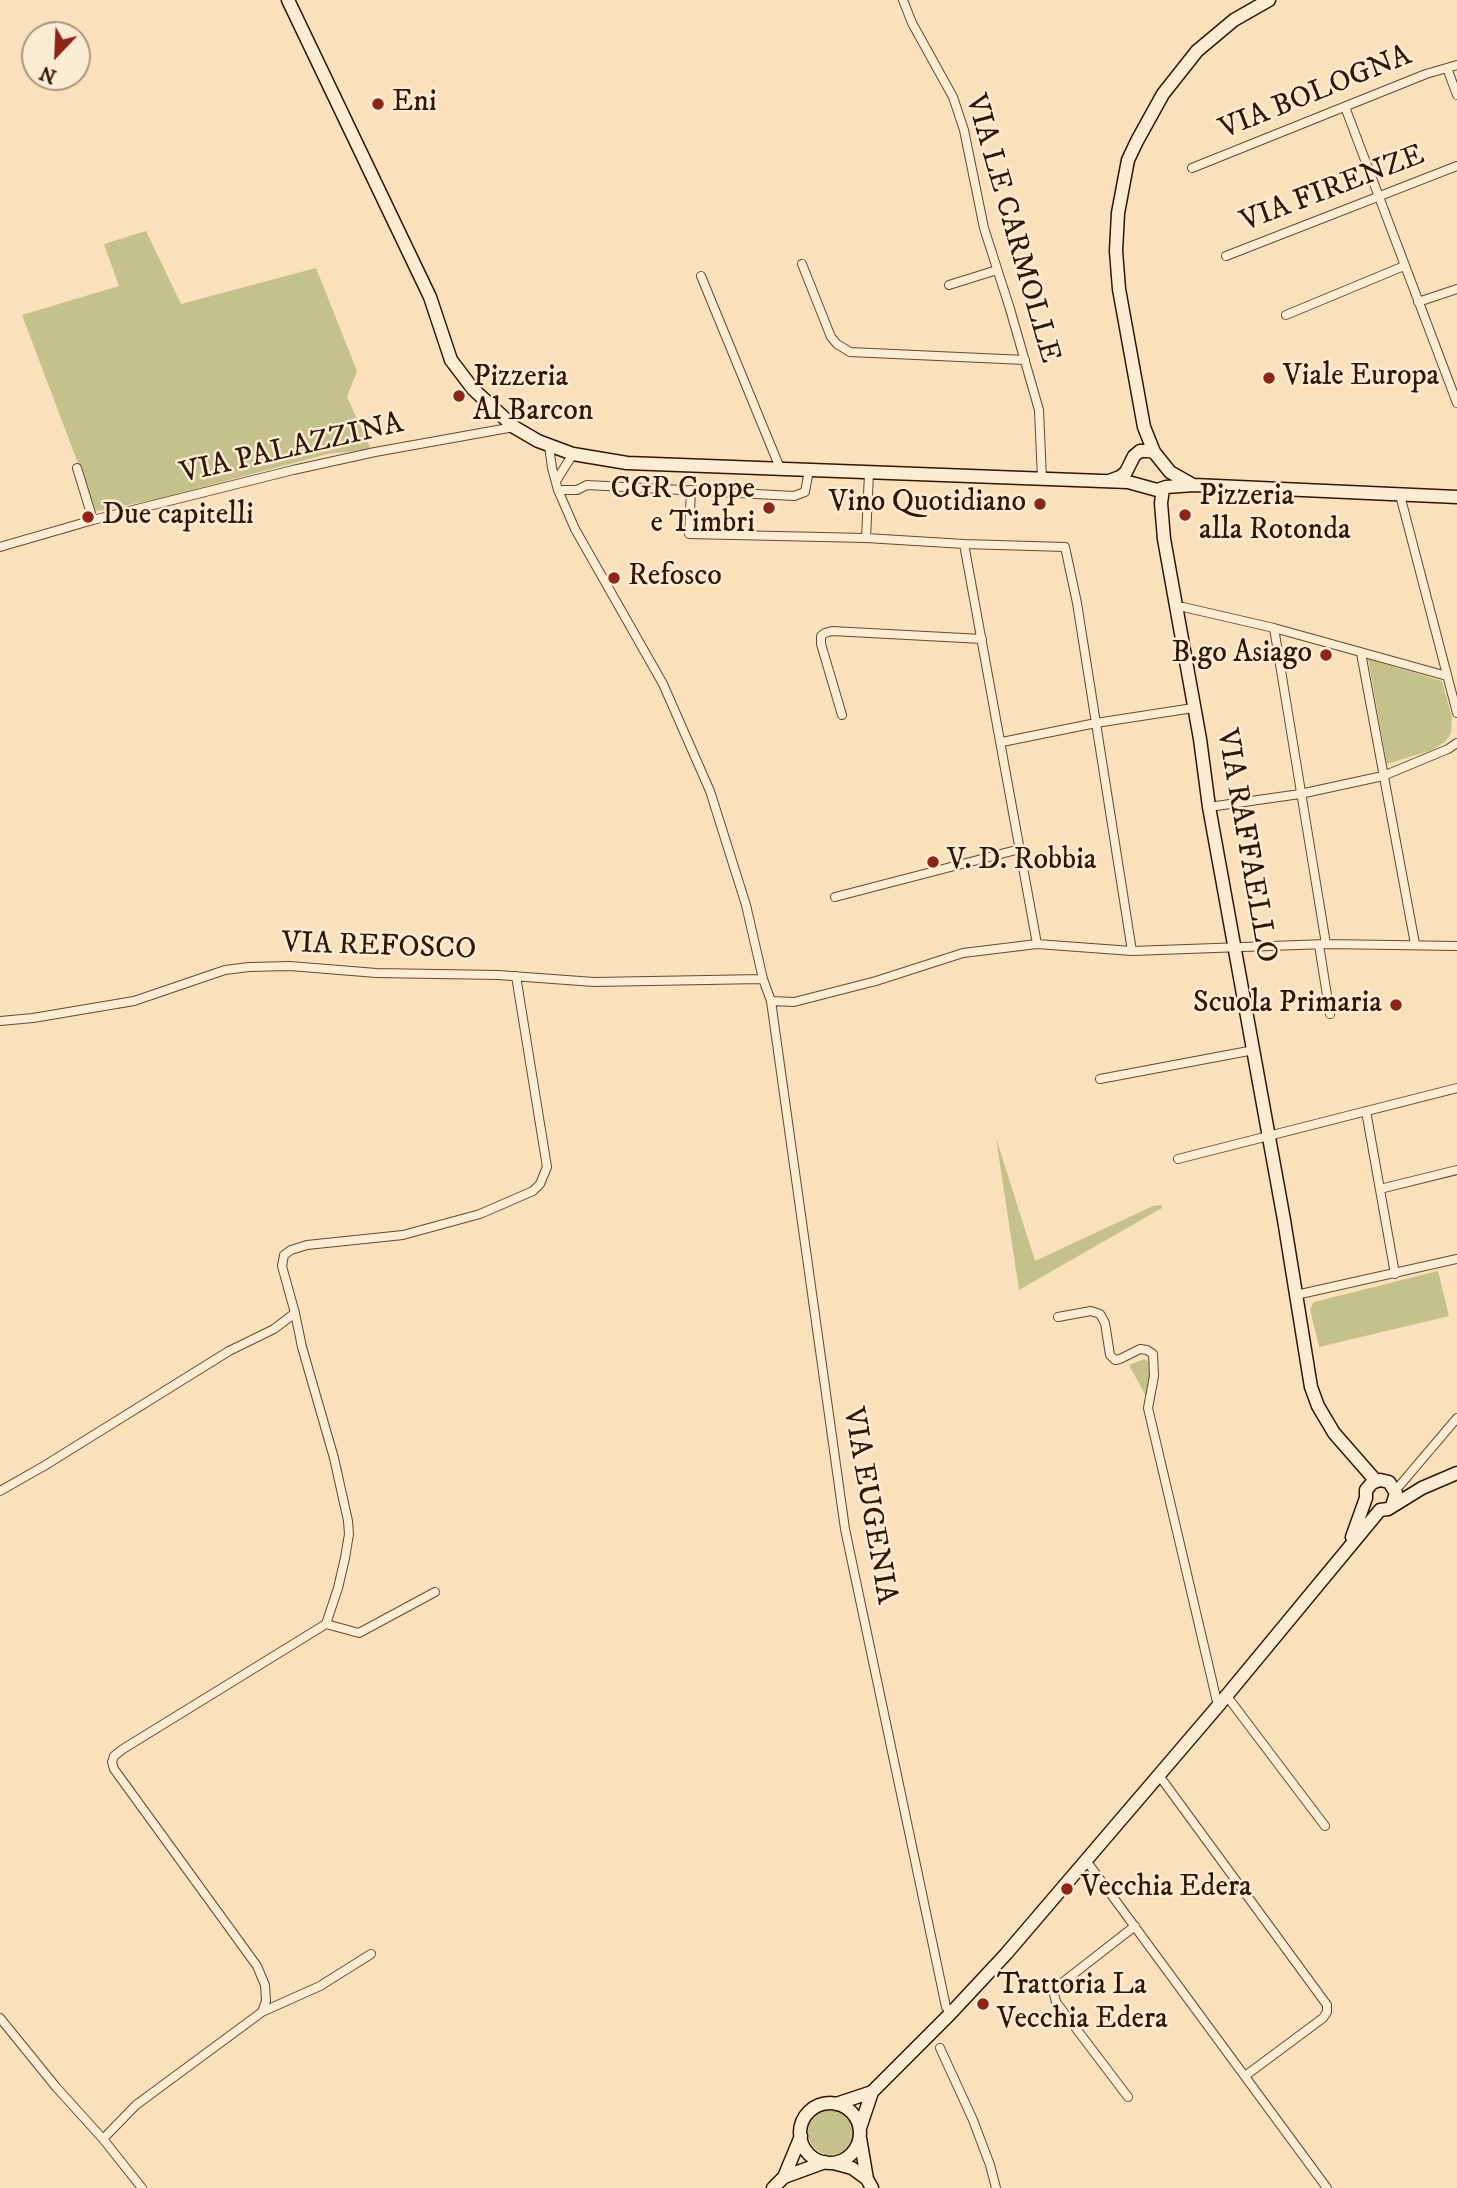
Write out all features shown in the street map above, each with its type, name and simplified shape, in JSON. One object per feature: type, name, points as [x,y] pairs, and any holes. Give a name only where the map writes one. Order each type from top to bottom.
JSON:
[{"type":"main road","points":[[288,0],[430,297],[451,360],[473,389],[514,427],[549,446],[573,454],[627,463],[1107,481],[1144,486],[1152,490],[1194,485],[1457,497]]},
{"type":"main road","points":[[1194,485],[1170,472],[1154,452],[1144,427],[1119,289],[1116,251],[1118,213],[1128,160],[1163,94],[1197,51],[1234,20],[1269,0]]},
{"type":"main road","points":[[1144,427],[1133,460],[1133,473],[1144,486]]},
{"type":"main road","points":[[1107,481],[1120,477],[1140,451],[1154,452]]},
{"type":"main road","points":[[1165,488],[1170,480],[1170,472]]},
{"type":"main road","name":"VIA RAFFAELLO","points":[[1144,486],[1155,502],[1161,519],[1311,1387],[1318,1406],[1335,1433],[1378,1489],[1371,1507],[1386,1508]]},
{"type":"main road","name":"VIA RAFFAELLO","points":[[1161,519],[1161,495],[1165,488]]},
{"type":"main road","points":[[1386,1508],[1411,1497],[1422,1488],[1457,1474]]},
{"type":"main road","points":[[1378,1489],[1422,1488]]},
{"type":"main road","points":[[1346,1550],[1378,1489]]},
{"type":"main road","points":[[836,2104],[872,2091],[1006,1954],[1346,1550],[1396,1498],[1378,1489]]},
{"type":"main road","points":[[784,2177],[848,2158],[858,2144],[872,2091]]},
{"type":"main road","points":[[773,2188],[784,2177],[801,2136],[804,2118],[810,2111],[827,2103],[836,2104],[852,2112],[860,2132],[869,2184]]},
{"type":"main road","points":[[801,2136],[809,2153],[816,2159],[852,2168],[869,2184]]},
{"type":"street","name":"VIA LE CARMOLLE","points":[[903,0],[912,23],[953,97],[964,130],[977,203],[1040,410],[1042,479]]},
{"type":"street","name":"VIA BOLOGNA","points":[[1192,168],[1426,74],[1457,65]]},
{"type":"street","points":[[1447,68],[1457,95]]},
{"type":"street","points":[[1345,107],[1457,403]]},
{"type":"street","name":"VIA FIRENZE","points":[[1226,256],[1457,166]]},
{"type":"street","points":[[802,264],[831,337],[836,344],[850,352],[1025,360]]},
{"type":"street","points":[[1286,315],[1404,265]]},
{"type":"street","points":[[949,285],[997,270]]},
{"type":"street","points":[[701,276],[780,468]]},
{"type":"street","points":[[1418,302],[1457,289]]},
{"type":"street","name":"VIA PALAZZINA","points":[[0,547],[93,520],[293,470],[514,427]]},
{"type":"street","name":"VIA EUGENIA","points":[[549,446],[557,485],[575,529],[663,684],[710,791],[746,905],[762,979],[771,1001],[845,1529],[946,2007],[951,2013]]},
{"type":"street","points":[[573,454],[557,485],[577,490],[587,485],[794,495],[805,492],[808,470]]},
{"type":"street","points":[[77,468],[93,520]]},
{"type":"street","points":[[866,538],[869,473]]},
{"type":"street","points":[[691,490],[689,534],[866,538],[1065,547],[1077,603],[1132,951]]},
{"type":"street","points":[[1400,495],[1457,713]]},
{"type":"street","points":[[964,544],[1037,944]]},
{"type":"street","points":[[1177,608],[1184,607],[1274,628],[1447,676]]},
{"type":"street","points":[[1274,628],[1322,944],[1330,1014]]},
{"type":"street","points":[[842,715],[821,644],[821,636],[825,633],[832,631],[982,639]]},
{"type":"street","points":[[1362,653],[1415,944]]},
{"type":"street","points":[[1002,742],[1096,723],[1193,708]]},
{"type":"street","points":[[1209,807],[1300,794],[1383,776],[1457,743]]},
{"type":"street","points":[[835,897],[1020,849]]},
{"type":"street","points":[[771,1001],[794,1002],[876,981],[963,953],[1037,944],[1132,951],[1322,944],[1457,946]]},
{"type":"street","name":"VIA REFOSCO","points":[[0,1021],[33,1018],[134,1000],[226,970],[249,967],[290,966],[376,973],[516,976],[594,982],[762,979]]},
{"type":"street","points":[[262,2012],[266,2001],[265,1985],[257,1966],[114,1769],[112,1762],[114,1756],[124,1749],[326,1624],[348,1545],[348,1521],[334,1458],[302,1348],[282,1266],[284,1255],[307,1245],[403,1235],[481,1214],[519,1199],[540,1184],[547,1167],[516,976]]},
{"type":"street","points":[[1100,1079],[1254,1050]]},
{"type":"street","points":[[1178,1159],[1457,1088]]},
{"type":"street","points":[[1366,1111],[1395,1274]]},
{"type":"street","points":[[1380,1189],[1457,1170]]},
{"type":"street","points":[[1296,1295],[1457,1259]]},
{"type":"street","points":[[1058,1317],[1090,1311],[1100,1314],[1105,1323],[1110,1355],[1115,1360],[1140,1349],[1153,1354],[1154,1376],[1148,1408],[1222,1700],[1325,1826]]},
{"type":"street","points":[[0,1491],[229,1352],[274,1329],[295,1313]]},
{"type":"street","points":[[1378,1489],[1414,1469],[1457,1418]]},
{"type":"street","points":[[326,1624],[359,1633],[435,1592]]},
{"type":"street","points":[[1158,1774],[1327,2005],[1323,2018],[1245,2076]]},
{"type":"street","points":[[1085,1859],[1327,2188]]},
{"type":"street","points":[[1128,2097],[1056,2002],[1054,1994],[1058,1986],[1135,1926]]},
{"type":"street","points":[[103,2139],[136,2105],[262,2012],[320,1986],[371,1954]]},
{"type":"street","points":[[0,2018],[142,2188]]},
{"type":"street","points":[[940,2048],[973,2120],[996,2188]]},
{"type":"shaded area","points":[[146,231],[181,304],[316,268],[357,371],[347,397],[371,449],[328,454],[158,499],[96,511],[22,315],[119,286],[104,244]]},
{"type":"shaded area","points":[[1368,659],[1442,681],[1452,718],[1451,733],[1445,742],[1432,750],[1387,764]]},
{"type":"shaded area","points":[[996,1138],[1035,1261],[1153,1206],[1162,1205],[1162,1208],[1019,1290]]},
{"type":"shaded area","points":[[1438,1271],[1449,1316],[1319,1347],[1310,1309],[1314,1302]]},
{"type":"shaded area","points":[[1144,1359],[1151,1363],[1147,1398],[1129,1365]]},
{"type":"shaded area","points":[[831,2109],[847,2116],[854,2132],[847,2148],[831,2155],[815,2148],[808,2132],[815,2116]]},
{"type":"place","name":"Eni","points":[[378,104]]},
{"type":"place","name":"Viale Europa","points":[[1269,378]]},
{"type":"place","name":"Pizzeria Al Barcon","points":[[459,396]]},
{"type":"place","name":"Vino Quotidiano","points":[[1040,504]]},
{"type":"place","name":"CGR Coppe e Timbri","points":[[769,508]]},
{"type":"place","name":"Pizzeria alla Rotonda","points":[[1185,515]]},
{"type":"place","name":"Due capitelli","points":[[88,517]]},
{"type":"place","name":"Refosco","points":[[614,578]]},
{"type":"place","name":"B.go Asiago","points":[[1326,655]]},
{"type":"place","name":"V. D. Robbia","points":[[933,862]]},
{"type":"place","name":"Scuola Primaria","points":[[1396,1005]]},
{"type":"place","name":"Vecchia Edera","points":[[1067,1889]]},
{"type":"place","name":"Trattoria La Vecchia Edera","points":[[983,2004]]}]
